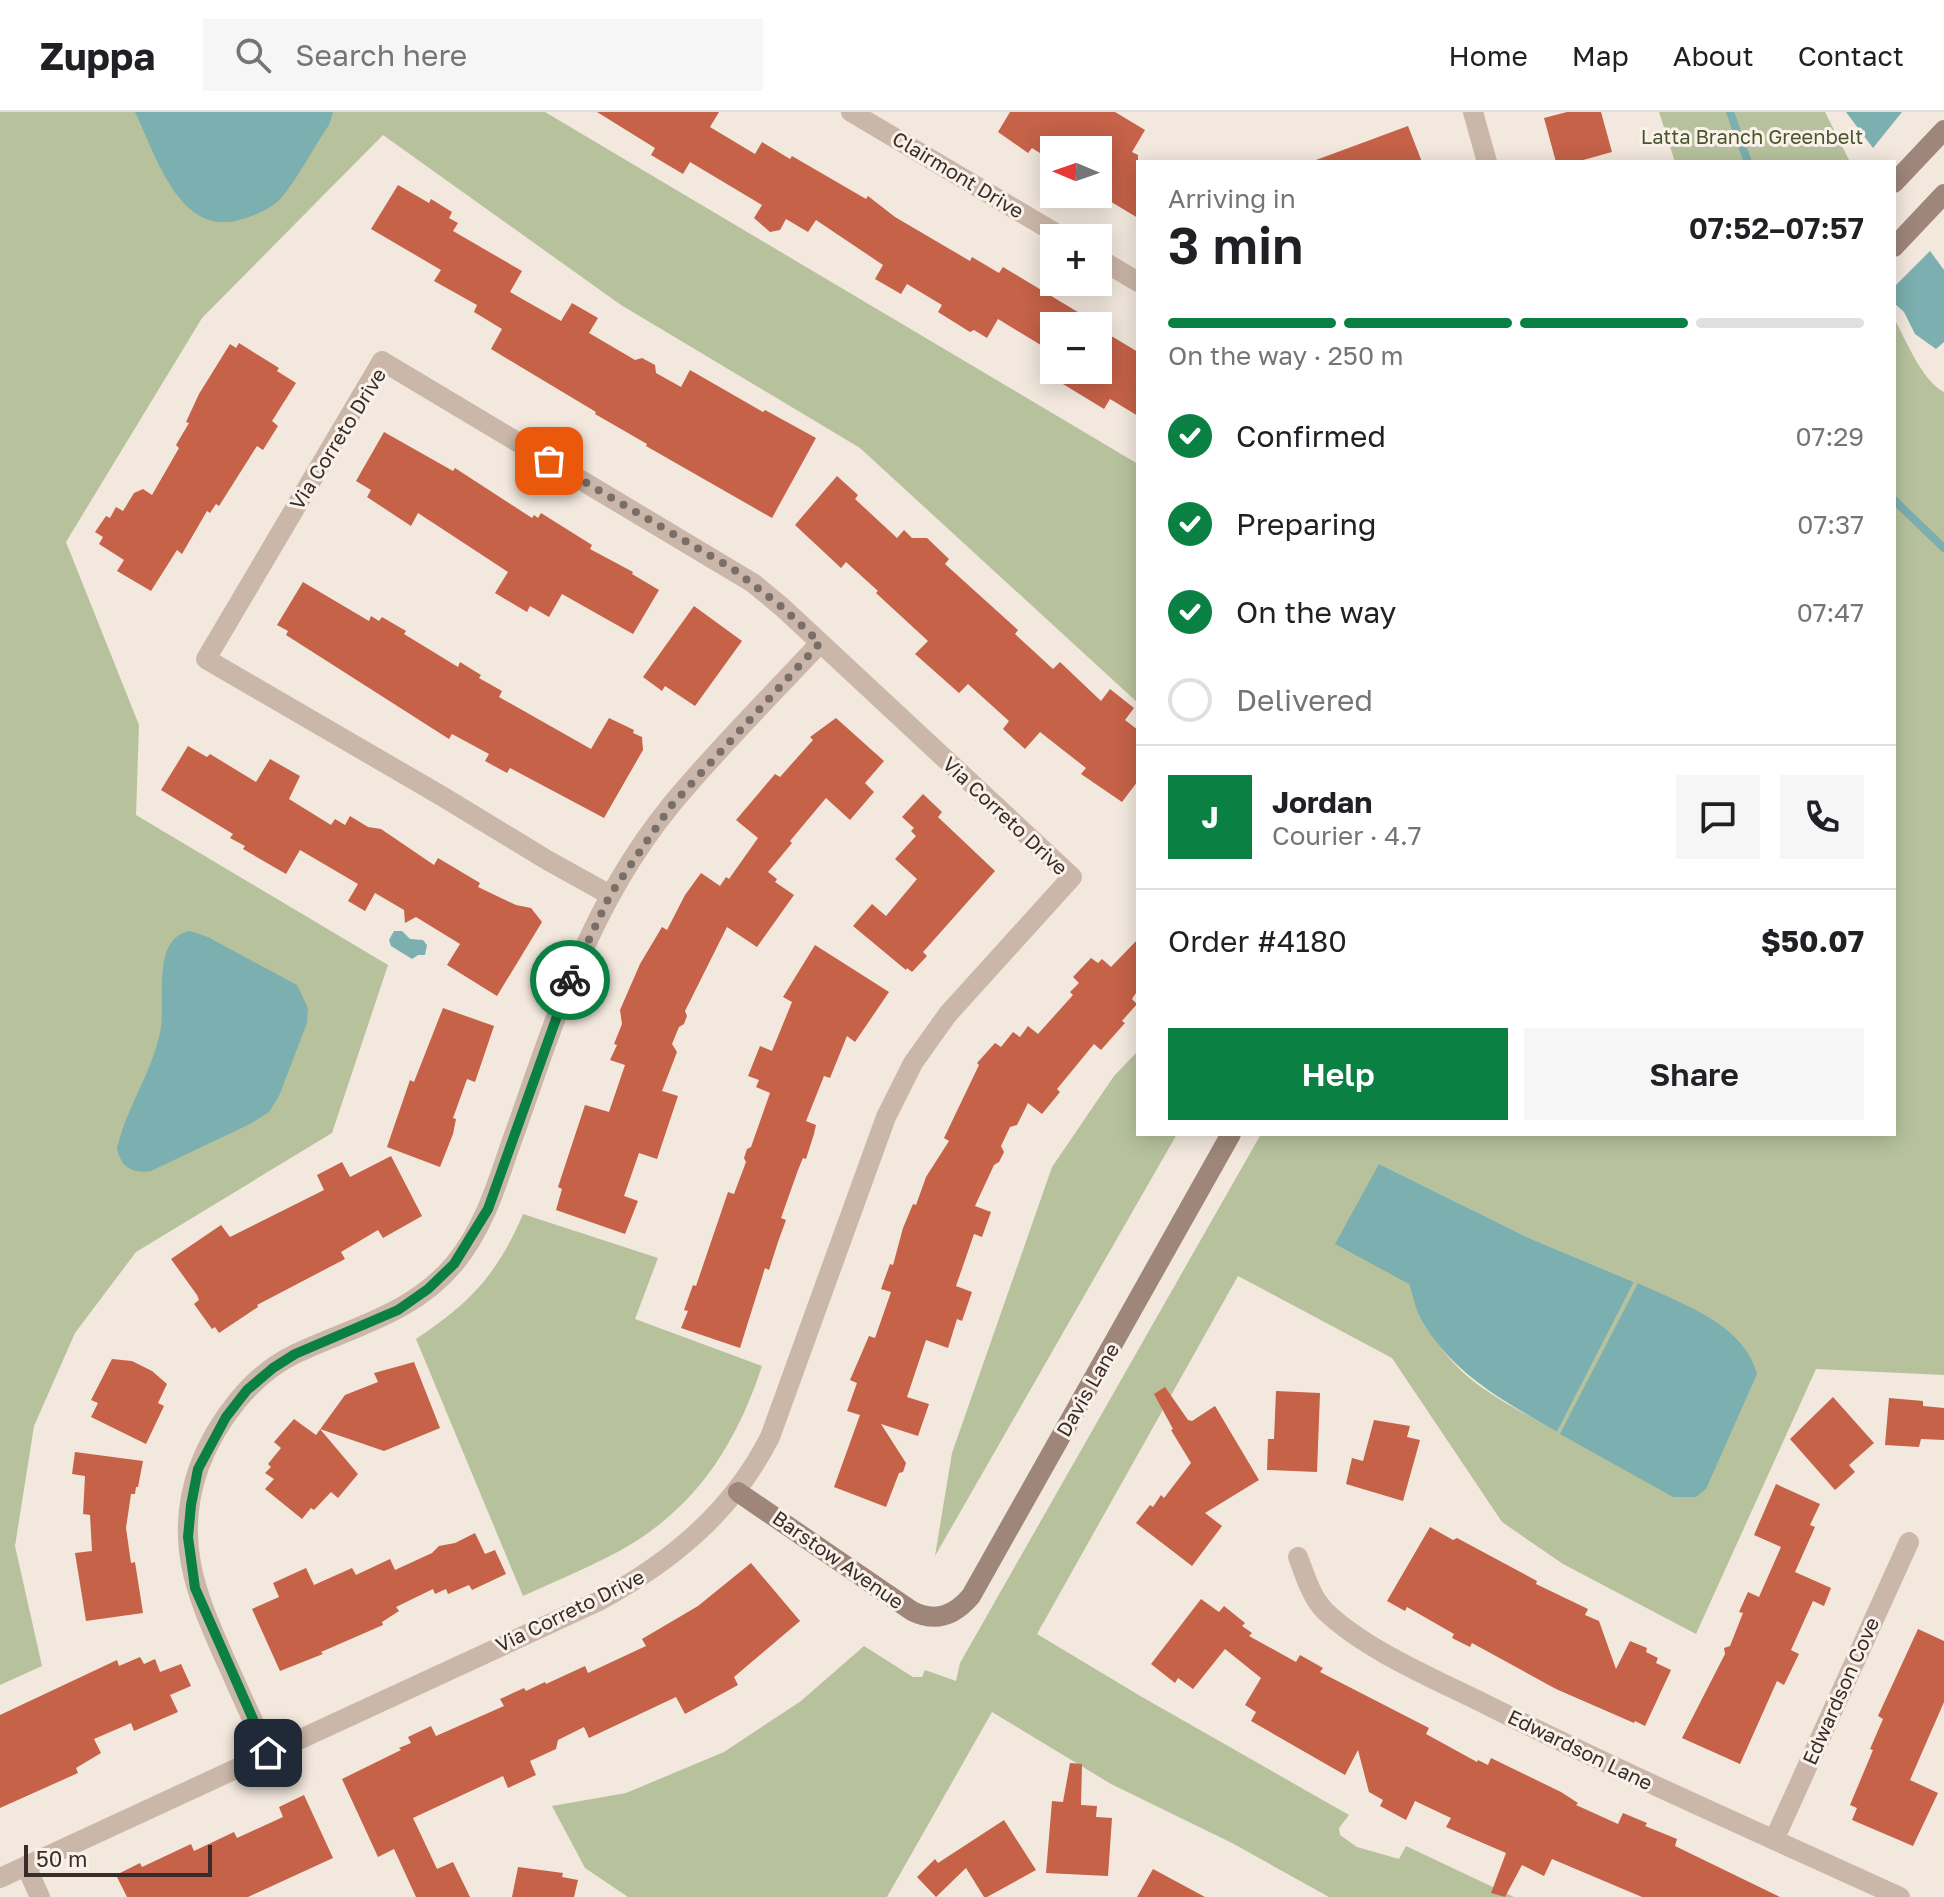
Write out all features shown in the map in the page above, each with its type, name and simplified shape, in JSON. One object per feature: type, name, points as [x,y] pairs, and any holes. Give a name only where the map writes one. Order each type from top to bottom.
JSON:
[{"type":"street","name":"Clairmont Drive","points":[[851,112],[1040,224]]},
{"type":"street","points":[[1473,112],[1486,160]]},
{"type":"street","points":[[1896,181],[1944,130]]},
{"type":"street","points":[[1896,245],[1944,194]]},
{"type":"street","points":[[1112,266],[1136,281]]},
{"type":"street","name":"Via Correto Drive","points":[[0,1878],[599,1601],[639,1580],[680,1549],[738,1492],[759,1459],[781,1411],[886,1117],[913,1063],[948,1014],[1072,877],[782,607],[733,569],[382,361],[206,659],[610,895]]},
{"type":"street","points":[[268,1753],[195,1588],[188,1537],[198,1469],[226,1417],[247,1390],[273,1368],[295,1354],[365,1326],[409,1304],[441,1279],[464,1251],[488,1209],[564,996],[610,895],[671,806],[820,643]]},
{"type":"street","name":"Davis Lane","points":[[942,1617],[959,1610],[971,1596],[1227,1143]]},
{"type":"street","name":"Barstow Avenue","points":[[738,1492],[912,1611],[931,1618],[942,1617]]},
{"type":"street","name":"Edwardson Cove","points":[[1774,1840],[1909,1542]]},
{"type":"street","name":"Edwardson Lane","points":[[1298,1557],[1322,1608],[1352,1633],[1421,1672],[1605,1764],[1900,1897]]},
{"type":"street","points":[[26,1866],[40,1897]]},
{"type":"green space","points":[[0,112],[545,112],[1136,463],[1136,701],[860,448],[621,305],[383,135],[202,318],[66,542],[139,725],[136,815],[388,965],[332,1133],[136,1252],[75,1333],[34,1426],[15,1546],[42,1666],[0,1685]]},
{"type":"green space","name":"Latta Branch Greenbelt","points":[[1659,112],[1825,112],[1849,160],[1674,160]]},
{"type":"green space","points":[[1896,322],[1922,370],[1944,392],[1944,1375],[1816,1369],[1696,1634],[1563,1564],[1502,1522],[1392,1358],[1238,1276],[1037,1634],[1349,1815],[1339,1828],[1340,1835],[1357,1847],[1399,1859],[1406,1846],[1514,1897],[1329,1897],[1232,1843],[1111,1784],[992,1712],[887,1897],[628,1897],[585,1868],[552,1806],[626,1793],[724,1752],[801,1701],[864,1646],[913,1677],[922,1677],[925,1670],[956,1681],[960,1663],[1260,1136],[1896,1136]],"holes":[[[1379,1164],[1529,1238],[1634,1282],[1557,1432],[1482,1388],[1450,1359],[1433,1335],[1408,1281]]]},
{"type":"green space","points":[[1136,1053],[1136,1136],[1176,1136],[935,1556],[952,1453],[1052,1167],[1114,1076]]},
{"type":"green space","points":[[523,1214],[658,1258],[635,1319],[762,1366],[738,1426],[723,1453],[685,1501],[637,1541],[523,1596],[416,1339],[480,1286],[503,1254]]},
{"type":"water","points":[[135,112],[333,112],[329,125],[295,180],[278,201],[251,216],[218,222],[200,216],[172,188]]},
{"type":"water","points":[[1846,112],[1902,112],[1873,148]]},
{"type":"water","points":[[1930,251],[1944,270],[1944,342],[1936,349],[1915,334],[1904,312],[1896,305],[1896,285]]},
{"type":"water","points":[[190,931],[208,937],[297,985],[308,1008],[307,1023],[279,1096],[269,1112],[151,1171],[138,1171],[125,1165],[117,1149],[161,1027],[165,956],[178,936]]},
{"type":"water","points":[[394,931],[402,931],[410,939],[423,940],[427,945],[425,955],[412,959],[391,946],[389,940]]},
{"type":"water","points":[[1379,1164],[1529,1238],[1634,1282],[1557,1432],[1481,1384],[1448,1356],[1421,1319],[1409,1284],[1335,1244]]},
{"type":"water","points":[[1638,1283],[1690,1307],[1724,1328],[1750,1356],[1757,1374],[1706,1489],[1696,1497],[1673,1497],[1560,1434]]},
{"type":"building","points":[[597,112],[719,112],[710,127],[755,154],[762,142],[790,159],[792,156],[866,199],[868,196],[895,217],[970,261],[972,257],[999,273],[1003,267],[1040,289],[1040,296],[1051,296],[1078,312],[1040,312],[1040,344],[998,319],[987,338],[974,330],[970,332],[938,312],[942,305],[907,284],[901,294],[875,279],[883,265],[816,220],[808,232],[786,219],[780,230],[770,232],[754,218],[762,205],[690,162],[683,174],[651,155],[655,148]]},
{"type":"building","points":[[1010,112],[1115,112],[1145,130],[1132,152],[1138,155],[1136,217],[1112,202],[1112,136],[1040,136],[1040,153],[1032,148],[1028,153],[998,132]]},
{"type":"building","points":[[1567,112],[1601,112],[1612,152],[1583,160],[1555,160],[1544,118]]},
{"type":"building","points":[[1408,126],[1421,160],[1316,160]]},
{"type":"building","points":[[398,185],[452,212],[449,218],[458,223],[453,231],[522,271],[510,292],[561,321],[572,303],[598,318],[589,333],[635,360],[642,358],[655,365],[656,373],[681,387],[690,370],[816,438],[772,518],[646,446],[491,349],[502,329],[474,312],[477,305],[434,281],[441,270],[371,229]]},
{"type":"building","points":[[1112,336],[1136,351],[1136,415],[1110,399],[1104,409],[1063,384],[1112,384]]},
{"type":"building","points":[[239,343],[279,368],[277,371],[296,383],[272,421],[278,426],[263,450],[257,446],[219,506],[216,504],[210,513],[207,511],[182,554],[177,550],[151,591],[117,571],[124,560],[99,544],[103,537],[95,532],[106,516],[110,518],[116,507],[123,511],[134,493],[143,489],[152,495],[179,448],[176,445],[189,423],[186,422],[199,394],[230,344],[236,348]]},
{"type":"building","points":[[384,432],[453,471],[455,468],[532,518],[534,515],[538,518],[541,513],[592,545],[590,549],[659,590],[633,634],[562,594],[549,617],[530,606],[527,612],[495,593],[508,572],[418,513],[411,526],[367,497],[371,490],[356,481]]},
{"type":"building","points":[[837,476],[858,495],[855,499],[897,538],[904,530],[912,538],[927,538],[949,559],[945,564],[1018,630],[1015,634],[1053,669],[1060,662],[1101,701],[1110,689],[1134,708],[1125,720],[1136,728],[1136,784],[1122,802],[1081,774],[1086,768],[1040,732],[1025,749],[1003,729],[1009,721],[968,684],[959,693],[915,654],[928,641],[876,593],[878,591],[846,562],[841,568],[795,525]]},
{"type":"building","points":[[303,582],[369,621],[371,616],[379,621],[382,617],[458,667],[460,662],[502,691],[499,697],[591,749],[609,718],[634,730],[633,733],[642,737],[643,750],[604,818],[510,768],[507,773],[485,761],[489,754],[452,734],[449,739],[286,635],[288,631],[277,625]]},
{"type":"building","points":[[694,606],[742,641],[695,706],[665,686],[662,691],[643,677]]},
{"type":"building","points":[[836,718],[884,761],[865,783],[874,792],[850,820],[826,798],[790,841],[792,843],[768,872],[777,879],[775,882],[794,895],[757,947],[727,927],[672,1044],[677,1052],[662,1091],[678,1096],[657,1159],[639,1153],[624,1196],[638,1201],[625,1234],[556,1210],[562,1189],[558,1187],[585,1105],[609,1112],[625,1065],[610,1060],[622,1024],[620,1010],[640,964],[662,927],[667,930],[685,895],[701,873],[720,886],[726,877],[729,879],[758,838],[736,820],[775,774],[780,777],[813,740],[810,737]]},
{"type":"building","points":[[188,746],[207,757],[210,754],[256,782],[270,759],[300,776],[289,799],[331,825],[335,819],[345,825],[350,816],[368,827],[381,829],[434,865],[438,858],[480,883],[478,887],[516,905],[531,908],[542,922],[497,996],[447,965],[460,944],[416,917],[405,923],[404,910],[375,893],[365,911],[348,901],[358,884],[300,850],[286,874],[243,849],[245,846],[230,838],[233,834],[161,790]]},
{"type":"building","points":[[923,794],[942,812],[938,817],[995,871],[923,952],[927,956],[912,972],[853,926],[872,904],[886,916],[917,879],[895,859],[916,836],[911,831],[914,828],[902,817]]},
{"type":"building","points":[[1136,941],[1136,993],[1132,999],[1136,1005],[1101,1050],[1094,1044],[1057,1089],[1060,1092],[1042,1114],[1028,1103],[1017,1125],[1010,1127],[1001,1146],[1004,1152],[994,1165],[975,1206],[991,1212],[982,1237],[974,1234],[956,1286],[972,1292],[962,1321],[957,1319],[948,1348],[926,1340],[907,1397],[929,1404],[918,1436],[881,1424],[906,1463],[886,1507],[834,1487],[860,1415],[847,1411],[857,1383],[850,1380],[869,1336],[875,1338],[891,1292],[881,1289],[890,1264],[893,1265],[903,1228],[926,1177],[949,1141],[944,1138],[979,1065],[977,1063],[995,1043],[1001,1047],[1013,1032],[1020,1037],[1028,1026],[1038,1034],[1073,995],[1070,992],[1079,983],[1073,977],[1091,958],[1098,963],[1102,959],[1111,967]]},
{"type":"building","points":[[815,945],[889,992],[855,1042],[847,1036],[830,1078],[824,1076],[806,1121],[816,1125],[814,1134],[781,1218],[786,1220],[769,1270],[765,1268],[740,1348],[681,1328],[688,1311],[684,1310],[693,1285],[696,1286],[728,1192],[734,1194],[746,1162],[747,1149],[751,1147],[770,1093],[756,1087],[759,1080],[748,1076],[760,1046],[772,1051],[792,1002],[783,997]]},
{"type":"building","points":[[443,1008],[494,1026],[475,1082],[467,1079],[453,1118],[456,1119],[453,1134],[440,1167],[387,1147],[410,1080],[414,1082]]},
{"type":"building","points":[[391,1156],[422,1216],[383,1238],[378,1230],[341,1252],[345,1259],[257,1305],[219,1333],[215,1327],[212,1329],[194,1304],[199,1300],[197,1295],[171,1259],[221,1225],[230,1237],[324,1190],[317,1175],[342,1162],[350,1177]]},
{"type":"building","points":[[112,1359],[132,1361],[152,1371],[167,1384],[158,1403],[164,1406],[146,1444],[91,1417],[98,1403],[91,1400]]},
{"type":"building","points":[[414,1362],[440,1428],[384,1451],[320,1429],[345,1395],[378,1382],[374,1373]]},
{"type":"building","points":[[1165,1387],[1188,1420],[1192,1421],[1215,1406],[1259,1480],[1205,1513],[1222,1526],[1192,1566],[1136,1523],[1161,1495],[1164,1498],[1191,1463],[1154,1394]]},
{"type":"building","points":[[1276,1391],[1320,1393],[1317,1472],[1267,1470],[1268,1439],[1274,1439]]},
{"type":"building","points":[[1833,1397],[1874,1443],[1849,1465],[1855,1472],[1835,1490],[1790,1439]]},
{"type":"building","points":[[1889,1398],[1923,1401],[1923,1406],[1944,1408],[1944,1440],[1921,1439],[1919,1447],[1885,1445]]},
{"type":"building","points":[[294,1419],[316,1435],[320,1429],[358,1474],[338,1498],[331,1492],[302,1519],[265,1489],[274,1479],[265,1473],[281,1448],[274,1442]]},
{"type":"building","points":[[1374,1420],[1410,1426],[1407,1437],[1420,1440],[1403,1501],[1346,1484],[1352,1458],[1363,1461]]},
{"type":"building","points":[[75,1452],[143,1461],[138,1487],[135,1494],[131,1494],[126,1528],[143,1613],[86,1621],[75,1553],[92,1551],[90,1515],[83,1514],[85,1476],[72,1474]]},
{"type":"building","points":[[1776,1484],[1820,1504],[1810,1525],[1815,1527],[1795,1572],[1831,1588],[1824,1606],[1813,1601],[1791,1650],[1799,1654],[1784,1685],[1777,1681],[1740,1764],[1682,1738],[1725,1654],[1724,1648],[1730,1646],[1748,1592],[1759,1597],[1781,1547],[1754,1535]]},
{"type":"building","points":[[1430,1527],[1453,1540],[1457,1538],[1537,1581],[1536,1584],[1588,1609],[1585,1615],[1599,1621],[1616,1669],[1630,1641],[1647,1648],[1646,1652],[1658,1658],[1656,1663],[1671,1670],[1645,1726],[1556,1689],[1472,1643],[1470,1647],[1452,1638],[1454,1634],[1407,1607],[1405,1611],[1387,1601]]},
{"type":"building","points":[[475,1533],[485,1554],[495,1550],[506,1574],[472,1590],[469,1585],[448,1594],[446,1589],[435,1594],[433,1589],[396,1607],[399,1611],[382,1622],[383,1625],[280,1671],[252,1609],[279,1597],[273,1583],[306,1568],[314,1585],[352,1568],[356,1575],[390,1559],[395,1570],[432,1553],[439,1546],[455,1543]]},
{"type":"building","points":[[751,1563],[800,1621],[734,1677],[738,1685],[685,1714],[676,1697],[589,1738],[584,1727],[558,1740],[556,1749],[530,1761],[536,1775],[508,1788],[503,1776],[413,1818],[437,1869],[453,1862],[470,1897],[416,1897],[394,1849],[378,1857],[342,1779],[401,1750],[399,1748],[411,1743],[408,1737],[431,1726],[436,1736],[504,1706],[500,1699],[524,1688],[526,1691],[546,1684],[585,1666],[588,1673],[646,1646],[642,1639],[698,1606]]},
{"type":"building","points":[[1201,1599],[1219,1612],[1224,1606],[1245,1623],[1242,1626],[1252,1633],[1249,1636],[1296,1662],[1300,1655],[1323,1668],[1320,1672],[1429,1728],[1426,1734],[1477,1762],[1488,1765],[1491,1758],[1561,1792],[1578,1803],[1576,1805],[1618,1824],[1623,1813],[1647,1823],[1645,1826],[1677,1839],[1675,1846],[1780,1897],[1642,1897],[1552,1859],[1544,1876],[1522,1865],[1505,1897],[1491,1893],[1506,1853],[1446,1827],[1451,1818],[1415,1801],[1406,1820],[1380,1806],[1383,1800],[1369,1792],[1358,1750],[1345,1775],[1251,1721],[1256,1712],[1245,1705],[1261,1678],[1225,1649],[1193,1689],[1178,1678],[1175,1683],[1151,1664]]},
{"type":"building","points":[[1918,1629],[1944,1641],[1944,1702],[1910,1780],[1938,1793],[1913,1846],[1852,1820],[1857,1808],[1850,1805],[1883,1719],[1878,1716]]},
{"type":"building","points":[[140,1657],[144,1664],[155,1659],[160,1672],[181,1664],[191,1686],[170,1695],[178,1712],[134,1731],[131,1723],[94,1739],[101,1753],[76,1768],[78,1773],[0,1808],[0,1715],[117,1660],[119,1666]]},
{"type":"building","points":[[1070,1763],[1082,1764],[1081,1805],[1097,1806],[1096,1817],[1112,1818],[1108,1876],[1046,1873],[1052,1801],[1063,1802]]},
{"type":"building","points":[[304,1795],[333,1858],[248,1897],[127,1897],[116,1875],[140,1863],[142,1867],[191,1844],[194,1851],[234,1832],[237,1838],[283,1817],[279,1807]]},
{"type":"building","points":[[1004,1820],[1036,1870],[987,1897],[984,1897],[966,1868],[936,1897],[917,1877],[935,1859],[938,1863]]},
{"type":"building","points":[[518,1867],[563,1873],[562,1877],[578,1880],[574,1897],[512,1897]]},
{"type":"building","points":[[1153,1869],[1205,1897],[1137,1897]]},
{"type":"waterway","points":[[1730,112],[1747,160]]},
{"type":"waterway","points":[[1896,502],[1944,548]]},
{"type":"way so far","points":[[549,461],[733,569],[782,607],[820,643],[671,806],[652,831],[610,895],[570,980]]},
{"type":"route","points":[[268,1753],[195,1588],[188,1537],[198,1469],[226,1417],[247,1390],[273,1368],[295,1354],[398,1310],[441,1279],[454,1264],[488,1209],[570,980]]}]
